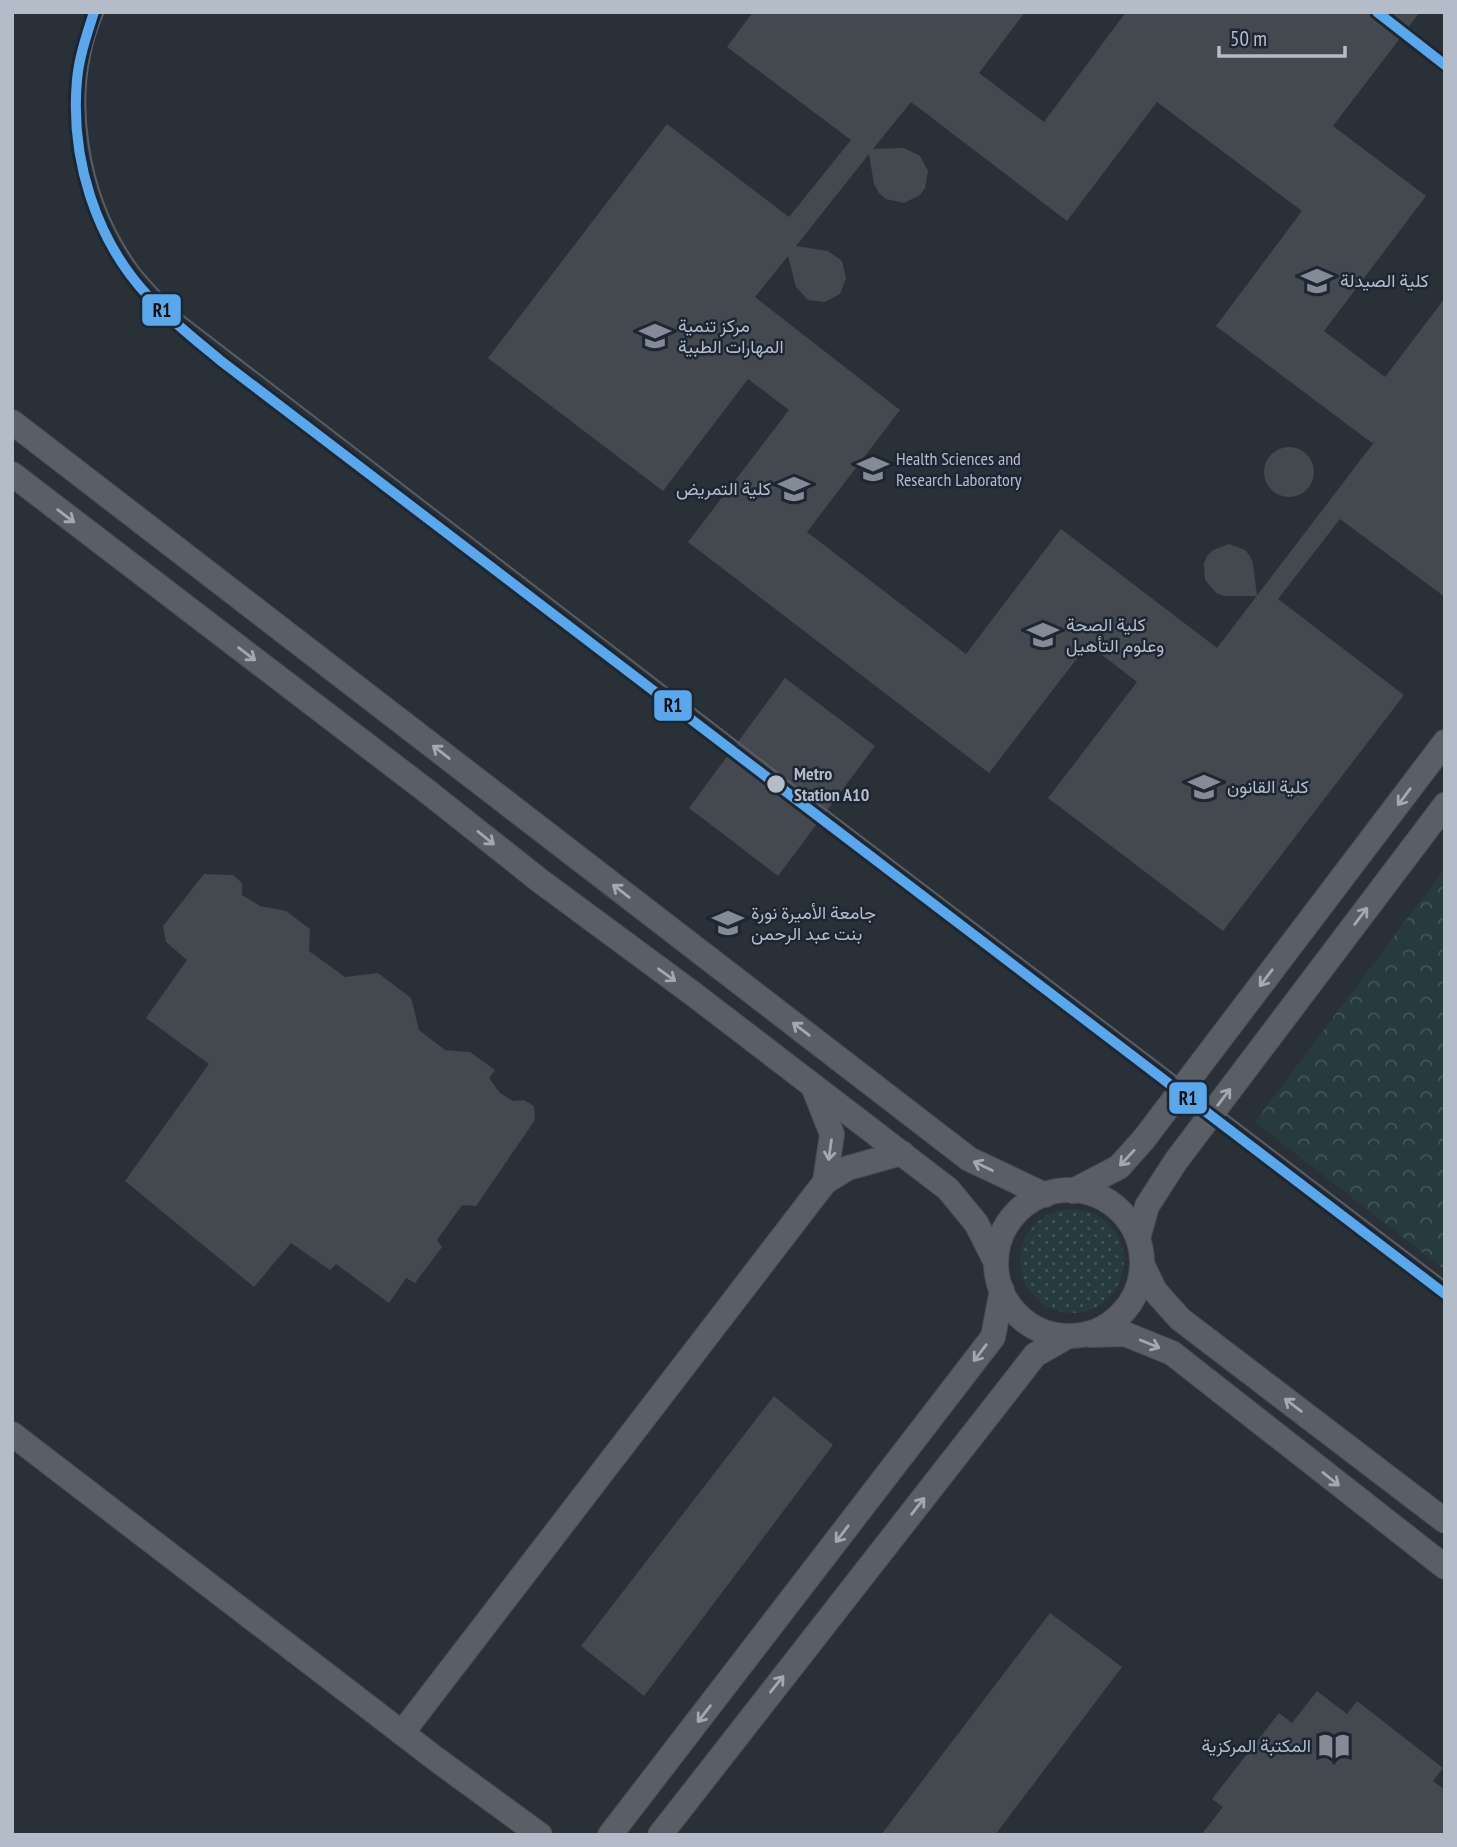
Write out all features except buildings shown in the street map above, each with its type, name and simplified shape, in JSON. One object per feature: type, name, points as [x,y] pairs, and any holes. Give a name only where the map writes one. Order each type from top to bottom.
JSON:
[{"type":"street","points":[[12,422],[969,1159],[1045,1195]]},
{"type":"street","points":[[12,474],[539,880],[948,1189],[976,1223],[996,1262],[1002,1290],[1012,1309],[1028,1323],[1047,1333],[1076,1336],[1125,1334],[1172,1353],[1445,1567]]},
{"type":"street","points":[[1073,1191],[1119,1167],[1144,1139],[1445,742]]},
{"type":"street","points":[[1138,1238],[1147,1206],[1176,1161],[1445,805]]},
{"type":"street","points":[[812,1085],[832,1134],[825,1182]]},
{"type":"street","points":[[402,1733],[825,1182],[848,1168],[902,1153]]},
{"type":"street","points":[[996,1262],[1000,1241],[1010,1221],[1026,1205],[1045,1195],[1073,1191],[1094,1194],[1113,1204],[1128,1219],[1138,1238],[1142,1264],[1155,1291],[1180,1319],[1445,1521]]},
{"type":"street","points":[[660,1835],[1035,1355],[1076,1336],[1107,1326],[1125,1310],[1138,1289],[1142,1264]]},
{"type":"street","points":[[610,1835],[993,1337],[1002,1290]]},
{"type":"street","points":[[12,1434],[402,1733],[540,1835]]},
{"type":"green space","points":[[1445,868],[1445,1270],[1255,1122]]},
{"type":"green space","points":[[1072,1209],[1092,1213],[1115,1232],[1120,1241],[1124,1261],[1120,1281],[1101,1304],[1092,1309],[1072,1313],[1052,1309],[1029,1290],[1024,1281],[1020,1261],[1024,1241],[1043,1218],[1052,1213]]},
{"type":"tram line","points":[[104,12],[93,43],[85,110],[95,177],[120,239],[138,267],[182,315],[1445,1281]]},
{"type":"tram line","points":[[1377,12],[1445,65]]},
{"type":"transit line","name":"R1","points":[[94,12],[81,54],[77,80],[76,109],[82,167],[90,196],[114,250],[130,274],[166,314],[221,361],[1445,1294]]},
{"type":"transit line","name":"R1","points":[[1377,12],[1445,65]]},
{"type":"place","name":"كلية الصيدلة","points":[[1317,281]]},
{"type":"place","name":"مركز تنمية المهارات الطبية","points":[[655,336]]},
{"type":"place","name":"Health Sciences and Research Laboratory","points":[[873,469]]},
{"type":"place","name":"كلية التمريض","points":[[794,489]]},
{"type":"place","name":"كلية الصحة وعلوم التأهيل","points":[[1043,635]]},
{"type":"place","name":"Metro Station A10","points":[[776,784]]},
{"type":"place","name":"كلية القانون","points":[[1204,787]]},
{"type":"place","name":"جامعة الأميرة نورة بنت عبد الرحمن","points":[[728,923]]},
{"type":"place","name":"المكتبة المركزية","points":[[1334,1746]]}]
